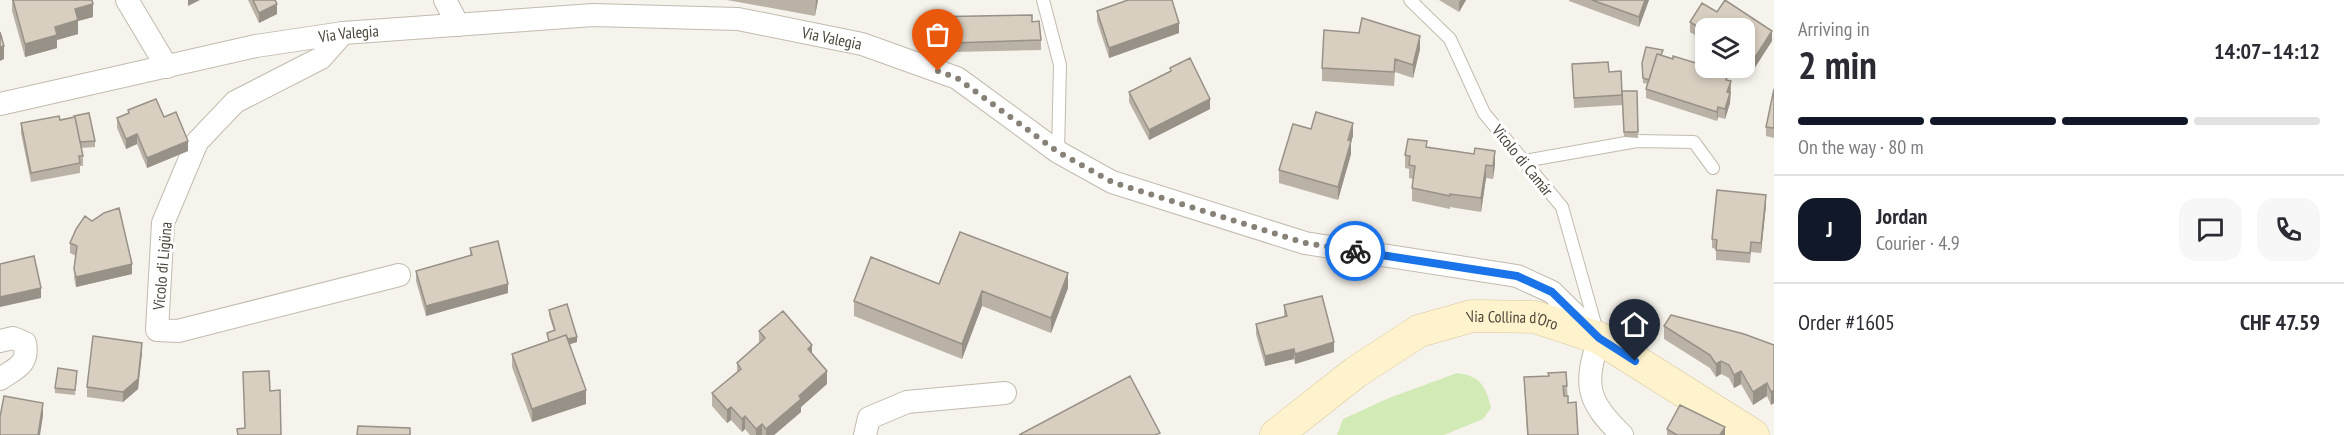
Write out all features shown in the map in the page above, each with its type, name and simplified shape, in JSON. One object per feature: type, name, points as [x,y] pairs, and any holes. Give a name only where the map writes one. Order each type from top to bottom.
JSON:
[{"type":"street","points":[[127,0],[167,67]]},
{"type":"street","points":[[445,0],[458,26]]},
{"type":"street","name":"Via Valegia","points":[[0,104],[256,46],[343,33],[593,15],[738,19],[862,44],[957,78],[1058,152],[1112,182],[1305,243],[1517,276],[1552,292],[1599,338]]},
{"type":"street","name":"Vicolo di Ligüna","points":[[343,33],[321,58],[235,102],[197,142],[163,223],[157,330],[178,331],[399,275]]},
{"type":"street","name":"Via Collina d'Oro","points":[[1276,435],[1356,372],[1419,331],[1472,316],[1535,317],[1599,338],[1753,435]]},
{"type":"street","points":[[0,341],[13,338],[25,343],[27,353],[24,362],[0,379]]},
{"type":"street","points":[[1599,338],[1592,361],[1590,387],[1598,410],[1622,435]]},
{"type":"street","points":[[865,435],[869,418],[907,402],[1005,393]]},
{"type":"lane","points":[[1043,0],[1060,65],[1058,152]]},
{"type":"lane","name":"Vicolo di Camár","points":[[1410,0],[1450,39],[1484,113],[1562,207],[1599,338]]},
{"type":"lane","points":[[1524,161],[1637,141],[1694,142],[1713,168]]},
{"type":"green space","points":[[1457,373],[1472,377],[1484,388],[1491,408],[1483,419],[1444,435],[1337,435],[1343,419],[1389,398]]},
{"type":"building","points":[[13,0],[92,0],[93,4],[75,9],[78,20],[55,27],[57,35],[25,44]]},
{"type":"building","points":[[253,0],[275,0],[277,4],[259,13]]},
{"type":"building","points":[[1128,0],[1172,0],[1179,23],[1109,48],[1097,11]]},
{"type":"building","points":[[1592,0],[1645,0],[1639,17]]},
{"type":"building","points":[[1725,0],[1752,18],[1695,18],[1695,25],[1690,22],[1702,3],[1717,12]]},
{"type":"building","points":[[1032,15],[1032,22],[1039,21],[1041,40],[953,43],[952,38],[925,17]]},
{"type":"building","points":[[1362,18],[1420,36],[1413,65],[1395,59],[1394,72],[1322,68],[1324,30],[1359,33]]},
{"type":"building","points":[[1755,20],[1772,31],[1755,57]]},
{"type":"building","points":[[0,32],[4,46],[0,47]]},
{"type":"building","points":[[1646,47],[1663,50],[1661,55],[1657,54],[1649,80],[1643,78],[1642,63]]},
{"type":"building","points":[[1657,54],[1695,63],[1695,78],[1727,78],[1726,80],[1731,81],[1725,109],[1718,107],[1717,112],[1646,89]]},
{"type":"building","points":[[1190,58],[1210,99],[1149,130],[1129,92],[1171,71],[1170,68]]},
{"type":"building","points":[[1608,62],[1609,72],[1621,71],[1622,95],[1574,98],[1572,64]]},
{"type":"building","points":[[1774,89],[1774,128],[1766,127]]},
{"type":"building","points":[[1622,91],[1637,91],[1638,132],[1624,132]]},
{"type":"building","points":[[156,99],[164,117],[176,112],[188,141],[147,158],[137,134],[126,139],[117,118],[129,113],[128,110]]},
{"type":"building","points":[[1316,112],[1353,123],[1348,140],[1351,141],[1338,187],[1279,170],[1293,124],[1311,129]]},
{"type":"building","points":[[89,113],[95,141],[80,142],[74,116]]},
{"type":"building","points":[[59,116],[60,120],[75,117],[83,156],[79,156],[80,163],[31,173],[21,123]]},
{"type":"building","points":[[1408,139],[1427,141],[1426,147],[1474,154],[1475,148],[1495,151],[1493,166],[1486,165],[1481,198],[1450,194],[1450,196],[1412,188],[1415,166],[1409,165],[1410,156],[1405,155]]},
{"type":"building","points":[[1717,190],[1766,195],[1761,243],[1751,242],[1750,253],[1716,250],[1717,240],[1712,239]]},
{"type":"building","points":[[119,208],[132,264],[76,277],[74,269],[77,246],[70,243],[76,229],[85,216],[92,221],[104,213]]},
{"type":"building","points":[[960,232],[1068,273],[1051,318],[982,291],[962,344],[854,301],[871,257],[939,284]]},
{"type":"building","points":[[498,241],[508,284],[426,306],[416,271],[472,255],[470,248]]},
{"type":"building","points":[[34,256],[41,288],[0,297],[0,264]]},
{"type":"building","points":[[1322,296],[1334,342],[1295,354],[1294,349],[1265,356],[1256,324],[1287,316],[1284,305]]},
{"type":"building","points":[[567,304],[577,337],[568,339],[566,335],[549,341],[547,333],[555,330],[549,310]]},
{"type":"building","points":[[783,311],[812,345],[808,349],[827,371],[799,396],[801,399],[766,429],[762,424],[756,429],[745,416],[742,419],[731,407],[727,410],[712,393],[741,369],[737,363],[765,338],[759,331]]},
{"type":"building","points":[[1671,315],[1744,334],[1774,345],[1774,390],[1771,392],[1767,383],[1753,392],[1741,371],[1734,375],[1729,365],[1721,361],[1716,364],[1710,355],[1664,326]]},
{"type":"building","points":[[566,335],[586,390],[532,409],[512,354]]},
{"type":"building","points":[[93,336],[142,343],[138,379],[123,392],[87,387]]},
{"type":"building","points":[[58,368],[77,371],[75,390],[55,388]]},
{"type":"building","points":[[269,371],[270,391],[280,390],[281,435],[238,435],[237,429],[245,428],[243,372]]},
{"type":"building","points":[[1566,372],[1567,386],[1563,386],[1564,396],[1568,396],[1568,403],[1576,402],[1578,435],[1528,435],[1524,377],[1549,376],[1548,373]]},
{"type":"building","points":[[1130,376],[1160,433],[1155,435],[1019,435]]},
{"type":"building","points":[[4,396],[43,403],[38,435],[0,435],[0,417]]},
{"type":"building","points":[[1680,405],[1725,427],[1720,435],[1677,435],[1667,429]]},
{"type":"building","points":[[358,426],[410,428],[410,435],[357,435]]},
{"type":"way so far","points":[[938,71],[957,78],[1058,152],[1112,182],[1305,243],[1355,251]]},
{"type":"route","points":[[1355,251],[1517,276],[1552,292],[1599,338],[1635,361]]}]
